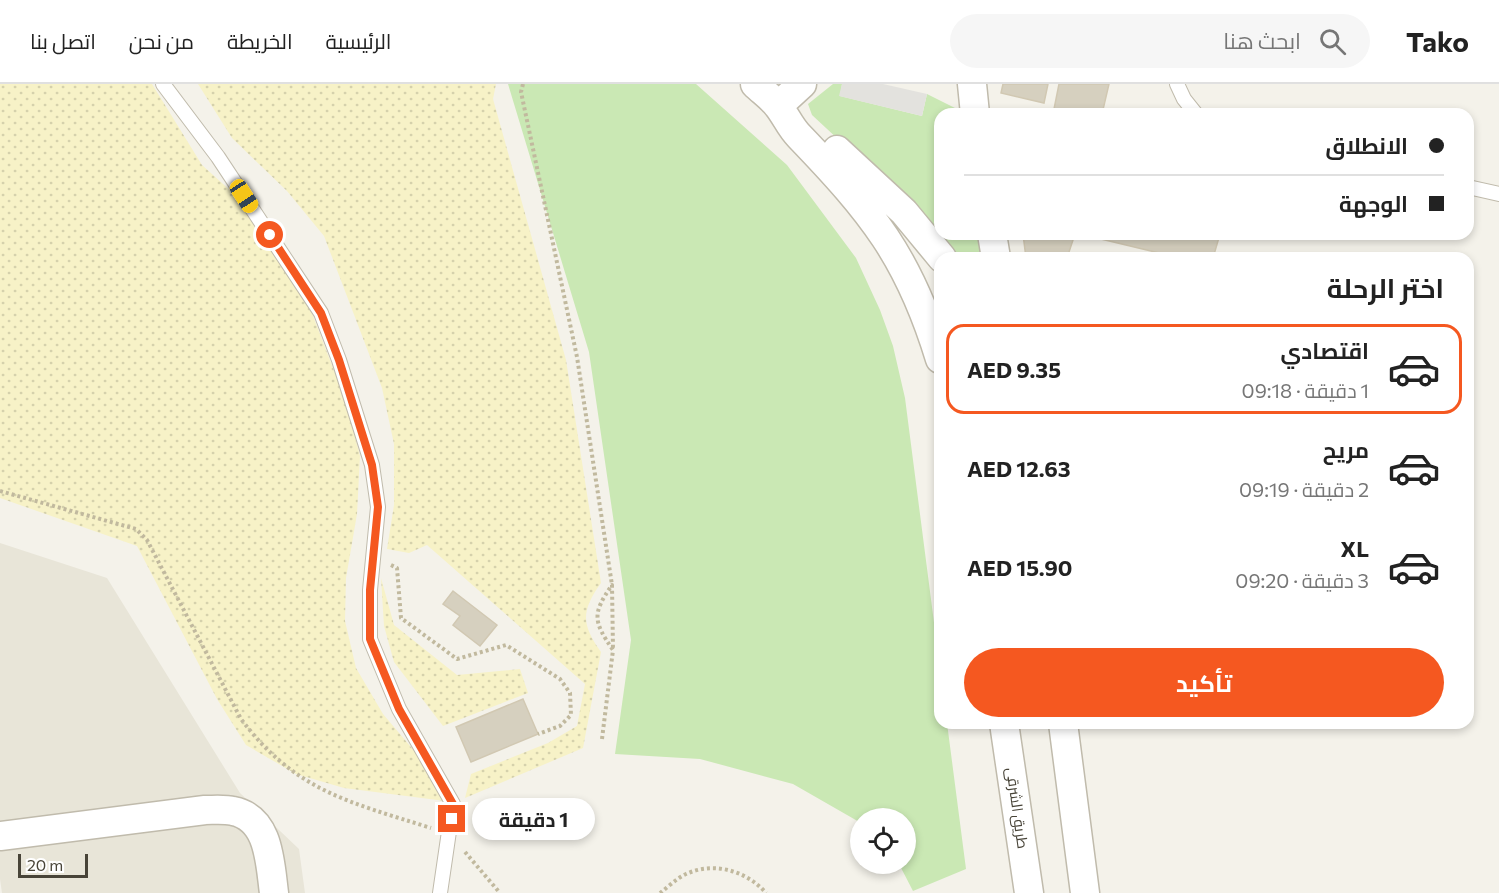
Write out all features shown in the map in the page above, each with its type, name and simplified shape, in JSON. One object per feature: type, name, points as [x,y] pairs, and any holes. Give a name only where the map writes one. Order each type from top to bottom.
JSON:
[{"type":"street","points":[[755,84],[778,106],[798,135],[844,183],[881,228],[922,303],[934,340]]},
{"type":"street","points":[[778,106],[802,84]]},
{"type":"street","points":[[778,106],[799,117],[817,132],[904,212],[937,252]]},
{"type":"street","name":"طريق الشرقى","points":[[1005,729],[1029,893]]},
{"type":"street","points":[[1064,729],[1085,893]]},
{"type":"street","points":[[0,836],[205,810],[234,811],[251,819],[266,837],[274,893]]},
{"type":"lane","points":[[163,84],[218,157],[321,313],[339,360],[372,465],[378,507],[370,639],[399,709],[453,804],[440,893]]},
{"type":"lane","points":[[1177,84],[1191,108]]},
{"type":"lane","points":[[1474,188],[1499,194]]},
{"type":"path","points":[[523,84],[521,92],[577,357],[612,585],[613,650],[602,739]]},
{"type":"path","points":[[0,491],[136,529],[147,540],[241,719],[258,742],[304,781],[330,795],[450,834],[500,893]]},
{"type":"path","points":[[374,557],[397,568],[401,618],[457,659],[506,645],[560,679],[570,693],[571,715],[560,726],[537,734]]},
{"type":"path","points":[[612,585],[598,606],[597,621],[599,630],[613,650]]},
{"type":"path","points":[[660,893],[687,874],[725,867],[757,882],[766,893]]},
{"type":"shaded area","points":[[842,84],[883,84],[927,94],[922,116],[839,96]]},
{"type":"shaded area","points":[[0,543],[107,578],[240,793],[299,849],[305,893],[2,893],[0,879]]},
{"type":"green space","points":[[508,84],[696,84],[787,165],[856,258],[880,310],[893,346],[905,398],[934,623],[934,729],[948,729],[966,869],[913,891],[904,874],[916,874],[916,808],[850,808],[850,817],[793,784],[700,759],[615,754],[631,640],[589,352]]},
{"type":"green space","points":[[833,84],[842,84],[840,96],[922,116],[927,94],[955,108],[934,108],[934,228],[812,115],[808,104]]},
{"type":"green space","points":[[944,240],[980,240],[982,252],[953,252]]},
{"type":"sand","points":[[0,84],[152,84],[202,165],[263,220],[292,261],[346,402],[360,456],[357,514],[346,578],[345,621],[356,668],[383,714],[433,773],[445,801],[344,788],[296,774],[246,745],[217,699],[137,546],[0,498]]},
{"type":"sand","points":[[198,84],[496,84],[493,99],[566,360],[601,583],[590,602],[586,618],[590,633],[601,652],[583,748],[465,798],[471,774],[548,743],[577,726],[585,684],[427,545],[409,553],[387,549],[394,505],[394,444],[382,388],[324,236],[287,191],[232,138]]},
{"type":"sand","points":[[381,578],[394,625],[457,675],[520,669],[528,693],[443,726],[394,662],[384,626]]},
{"type":"building","points":[[1003,84],[1048,84],[1044,103],[1001,93]]},
{"type":"building","points":[[1059,84],[1109,84],[1103,108],[1054,108]]},
{"type":"building","points":[[1024,240],[1073,240],[1069,252],[1025,252]]},
{"type":"building","points":[[1105,240],[1218,240],[1215,252],[1155,252]]},
{"type":"building","points":[[453,591],[497,625],[480,646],[453,625],[460,616],[443,604]]},
{"type":"building","points":[[523,699],[538,734],[471,762],[456,727]]},
{"type":"route","points":[[270,235],[321,313],[339,360],[358,428],[372,465],[378,507],[370,590],[370,639],[383,676],[399,709],[453,804],[452,819]]}]
